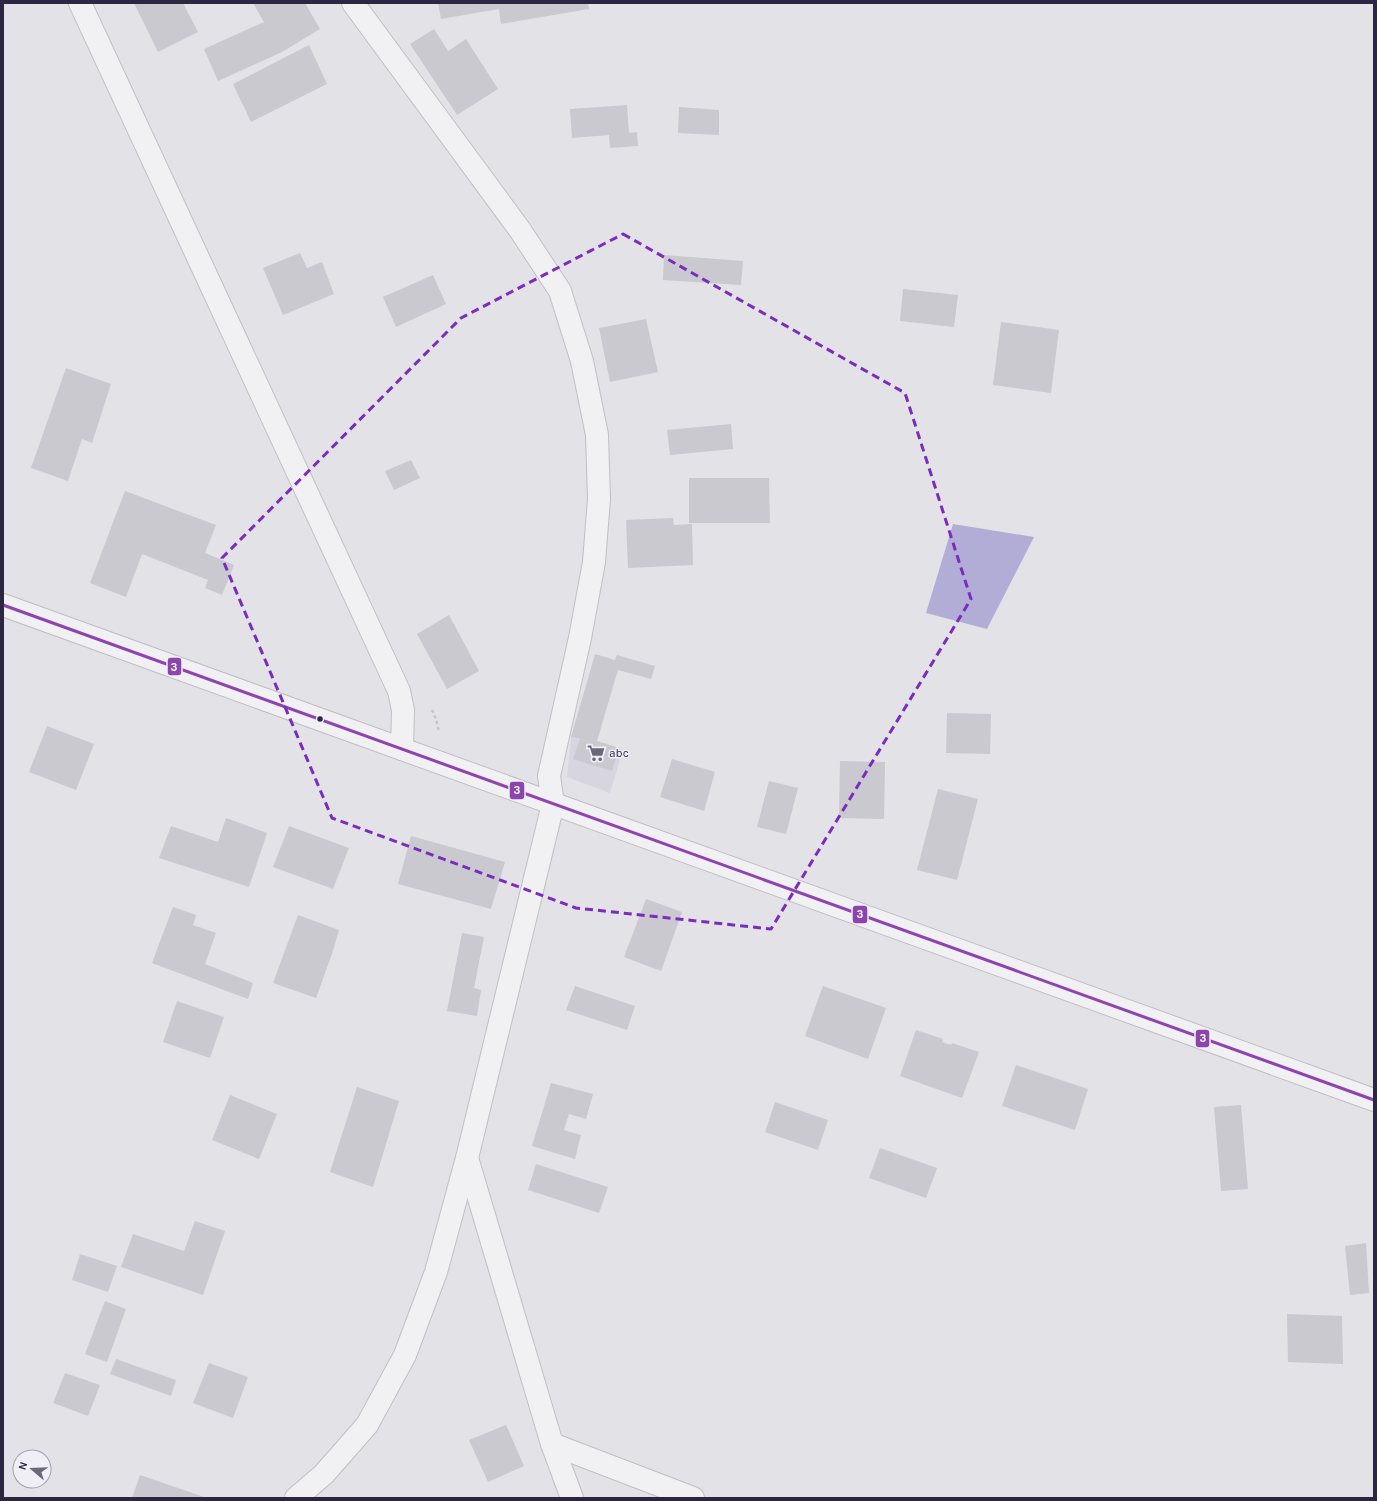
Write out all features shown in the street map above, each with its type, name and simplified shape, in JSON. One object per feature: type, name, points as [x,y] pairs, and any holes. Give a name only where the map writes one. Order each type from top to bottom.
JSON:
[{"type":"street","points":[[80,3],[399,691],[403,710],[402,749]]},
{"type":"street","points":[[296,1498],[324,1474],[367,1425],[405,1354],[436,1272],[467,1158],[553,804],[549,776],[580,638],[594,562],[599,498],[597,435],[582,361],[560,292],[520,230],[353,3]]},
{"type":"street","points":[[3,606],[1374,1100]]},
{"type":"street","points":[[467,1158],[552,1444],[572,1498]]},
{"type":"street","points":[[552,1444],[693,1498]]},
{"type":"highlighted area","points":[[623,234],[905,393],[971,599],[771,929],[576,908],[332,818],[222,558],[461,318]]},
{"type":"shaded area","points":[[953,524],[1034,537],[987,629],[926,613]]},
{"type":"shaded area","points":[[571,737],[596,744],[597,741],[623,749],[610,793],[567,777]]},
{"type":"building","points":[[134,3],[183,3],[198,32],[158,52]]},
{"type":"building","points":[[253,3],[305,3],[320,29],[282,52],[218,81],[204,49],[264,22]]},
{"type":"building","points":[[438,3],[588,3],[589,9],[501,24],[499,9],[441,19]]},
{"type":"building","points":[[434,29],[448,51],[466,39],[498,89],[457,115],[410,44]]},
{"type":"building","points":[[309,45],[327,84],[251,122],[233,84]]},
{"type":"building","points":[[627,105],[629,133],[637,132],[638,146],[610,148],[609,135],[572,138],[570,109]]},
{"type":"building","points":[[679,107],[719,110],[719,135],[678,133]]},
{"type":"building","points":[[300,253],[307,268],[322,262],[334,294],[283,315],[263,268]]},
{"type":"building","points":[[664,255],[743,261],[741,285],[663,280]]},
{"type":"building","points":[[433,275],[446,304],[396,327],[383,297]]},
{"type":"building","points":[[903,289],[958,295],[954,327],[900,321]]},
{"type":"building","points":[[646,319],[658,372],[610,382],[599,328]]},
{"type":"building","points":[[1001,322],[1059,330],[1051,393],[993,385]]},
{"type":"building","points":[[66,368],[111,384],[92,443],[82,439],[68,481],[31,468]]},
{"type":"building","points":[[731,424],[733,449],[670,455],[667,430]]},
{"type":"building","points":[[411,460],[420,478],[394,490],[385,471]]},
{"type":"building","points":[[689,478],[769,478],[770,523],[689,523]]},
{"type":"building","points":[[125,491],[216,525],[205,553],[234,565],[222,595],[205,588],[208,580],[142,554],[126,597],[90,583]]},
{"type":"building","points":[[673,518],[674,525],[692,524],[693,565],[628,568],[626,520]]},
{"type":"building","points":[[449,615],[479,671],[447,689],[417,634]]},
{"type":"building","points":[[595,654],[615,660],[617,655],[655,666],[651,679],[618,670],[597,741],[619,748],[612,771],[573,759],[580,739],[571,737]]},
{"type":"building","points":[[947,713],[991,714],[990,754],[946,753]]},
{"type":"building","points":[[47,726],[94,744],[76,790],[29,772]]},
{"type":"building","points":[[672,759],[715,772],[704,811],[660,797]]},
{"type":"building","points":[[840,761],[885,762],[884,819],[839,818]]},
{"type":"building","points":[[769,781],[798,788],[786,834],[757,827]]},
{"type":"building","points":[[938,789],[978,799],[957,880],[917,870]]},
{"type":"building","points":[[226,818],[267,833],[249,887],[159,858],[171,826],[218,842]]},
{"type":"building","points":[[289,826],[349,848],[333,889],[273,867]]},
{"type":"building","points":[[411,836],[505,862],[491,909],[398,884]]},
{"type":"building","points":[[646,899],[682,912],[661,971],[624,957]]},
{"type":"building","points":[[173,907],[196,915],[193,925],[216,933],[205,964],[253,983],[248,999],[152,963]]},
{"type":"building","points":[[298,915],[339,930],[316,998],[273,983]]},
{"type":"building","points":[[462,933],[484,937],[474,988],[481,990],[477,1016],[447,1011]]},
{"type":"building","points":[[575,986],[635,1006],[627,1030],[566,1010]]},
{"type":"building","points":[[823,986],[886,1008],[868,1059],[805,1036]]},
{"type":"building","points":[[177,1001],[224,1017],[210,1058],[163,1042]]},
{"type":"building","points":[[916,1030],[943,1039],[942,1042],[951,1045],[952,1043],[979,1052],[962,1098],[900,1076]]},
{"type":"building","points":[[1016,1065],[1088,1089],[1075,1130],[1002,1106]]},
{"type":"building","points":[[551,1083],[593,1094],[586,1119],[569,1114],[564,1130],[581,1135],[575,1159],[532,1146]]},
{"type":"building","points":[[357,1087],[399,1101],[373,1187],[330,1172]]},
{"type":"building","points":[[230,1095],[277,1114],[259,1159],[212,1140]]},
{"type":"building","points":[[775,1102],[828,1120],[818,1150],[765,1132]]},
{"type":"building","points":[[1241,1105],[1248,1189],[1221,1191],[1214,1107]]},
{"type":"building","points":[[880,1148],[937,1168],[926,1198],[869,1178]]},
{"type":"building","points":[[536,1164],[608,1187],[599,1213],[528,1190]]},
{"type":"building","points":[[195,1221],[225,1231],[203,1295],[121,1267],[133,1234],[184,1251]]},
{"type":"building","points":[[1366,1243],[1369,1293],[1350,1295],[1345,1246]]},
{"type":"building","points":[[80,1254],[117,1266],[108,1292],[72,1280]]},
{"type":"building","points":[[105,1301],[126,1309],[107,1362],[85,1354]]},
{"type":"building","points":[[1287,1314],[1342,1316],[1343,1364],[1288,1362]]},
{"type":"building","points":[[116,1359],[176,1380],[171,1396],[110,1374]]},
{"type":"building","points":[[209,1363],[248,1377],[233,1418],[193,1403]]},
{"type":"building","points":[[65,1373],[100,1385],[88,1416],[53,1403]]},
{"type":"building","points":[[506,1425],[524,1466],[488,1482],[469,1440]]},
{"type":"building","points":[[140,1475],[207,1498],[132,1498]]},
{"type":"transit line","name":"3","points":[[3,605],[1374,1100]]},
{"type":"place","name":"abc","points":[[596,753]]}]
